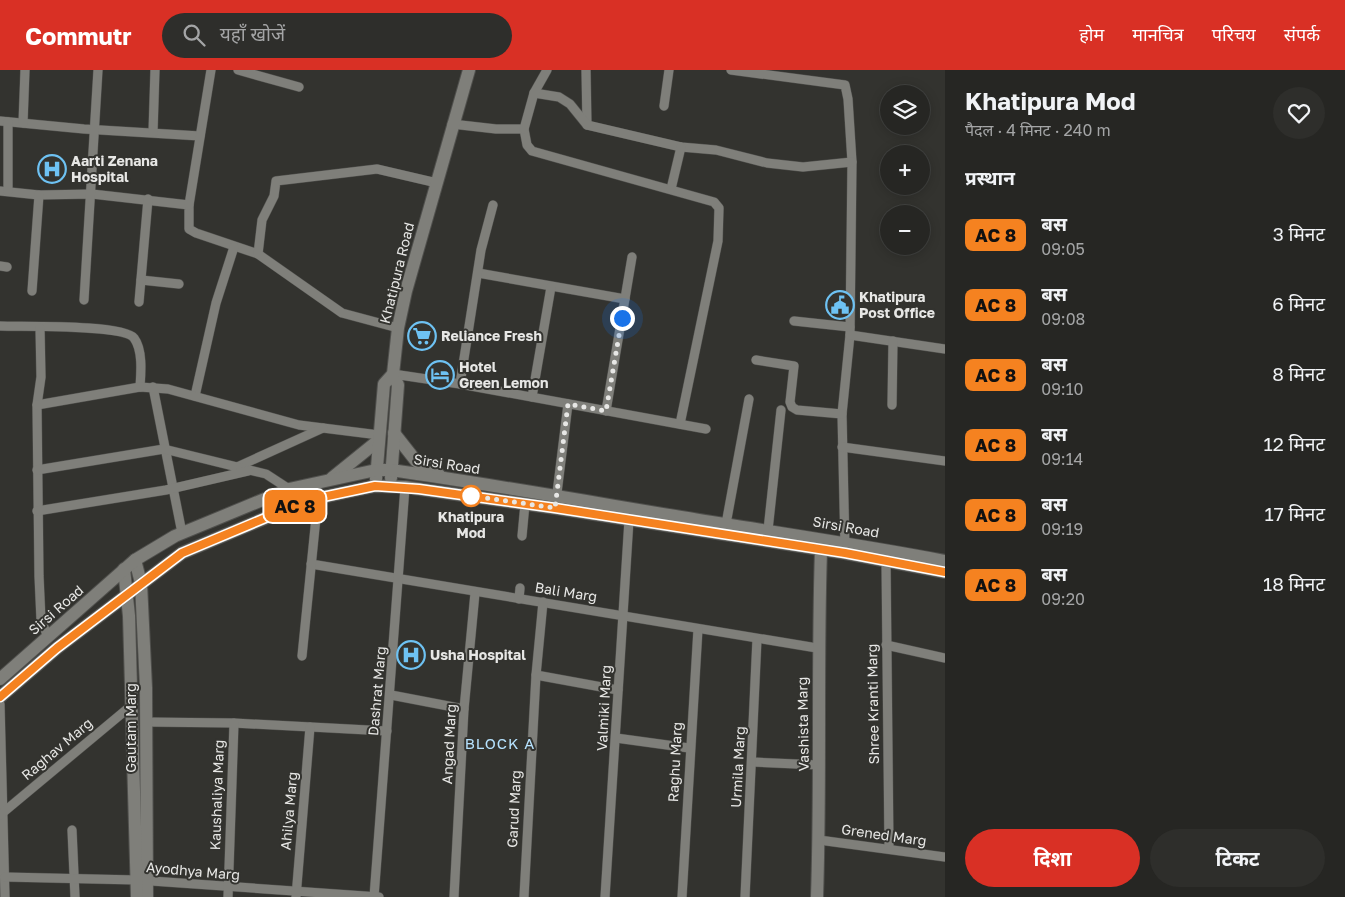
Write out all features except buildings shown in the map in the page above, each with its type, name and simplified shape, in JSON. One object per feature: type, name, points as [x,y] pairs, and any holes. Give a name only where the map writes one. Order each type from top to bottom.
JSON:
[{"type":"street","points":[[22,123],[25,70]]},
{"type":"street","points":[[84,300],[92,194],[93,129],[98,70]]},
{"type":"street","points":[[153,132],[155,70]]},
{"type":"street","points":[[211,70],[189,205],[189,229],[234,247],[258,254],[342,313],[398,328]]},
{"type":"street","points":[[238,70],[299,87]]},
{"type":"street","name":"Khatipura Road","points":[[375,486],[384,384],[393,374],[398,328],[406,291],[452,124],[470,70]]},
{"type":"street","points":[[547,70],[534,93],[524,129],[527,146],[532,151],[714,202],[719,208],[718,241],[680,424]]},
{"type":"street","points":[[586,70],[587,125]]},
{"type":"street","points":[[664,106],[669,70]]},
{"type":"street","points":[[731,70],[844,85],[848,99],[852,162],[850,331],[842,414],[845,547]]},
{"type":"street","points":[[534,93],[559,97],[570,104],[587,125],[681,146],[716,150],[767,163],[802,167],[852,162]]},
{"type":"street","points":[[189,205],[92,194],[39,195],[4,191],[4,121],[200,136]]},
{"type":"street","points":[[452,124],[496,129],[524,129]]},
{"type":"street","points":[[670,189],[681,146]]},
{"type":"street","points":[[258,254],[262,220],[274,196],[276,181],[377,169],[437,182]]},
{"type":"street","points":[[32,291],[39,195]]},
{"type":"street","points":[[139,302],[148,199]]},
{"type":"street","points":[[460,384],[478,273],[493,205]]},
{"type":"street","points":[[195,396],[216,303],[234,247]]},
{"type":"street","points":[[606,411],[632,257]]},
{"type":"street","points":[[478,273],[625,299]]},
{"type":"street","points":[[141,280],[179,284]]},
{"type":"street","points":[[532,397],[551,286]]},
{"type":"street","points":[[794,321],[893,341],[945,349]]},
{"type":"street","points":[[0,326],[105,330],[131,335],[135,339],[140,355],[140,387]]},
{"type":"street","points":[[40,328],[41,377],[37,405],[37,511],[41,620],[48,637]]},
{"type":"street","points":[[892,405],[893,341]]},
{"type":"street","points":[[756,360],[794,366],[790,402],[792,407],[797,410],[842,414]]},
{"type":"street","points":[[393,374],[460,384],[706,429]]},
{"type":"street","points":[[390,487],[398,385],[393,374]]},
{"type":"street","points":[[37,405],[140,387],[153,387],[195,396],[299,425],[379,438]]},
{"type":"street","points":[[153,387],[182,533]]},
{"type":"street","points":[[726,524],[749,399]]},
{"type":"street","points":[[556,502],[568,404]]},
{"type":"street","points":[[768,530],[781,410]]},
{"type":"street","points":[[237,467],[324,428]]},
{"type":"street","points":[[394,433],[416,461],[447,480]]},
{"type":"street","points":[[332,478],[379,438]]},
{"type":"street","points":[[842,447],[945,461]]},
{"type":"street","points":[[37,470],[164,449],[266,474],[289,488]]},
{"type":"street","name":"Sirsi Road","points":[[0,679],[135,560],[182,533],[289,488],[376,470],[391,470],[447,480],[556,502],[629,520],[821,550],[845,547],[886,560],[945,572]]},
{"type":"street","points":[[37,511],[173,488],[251,471]]},
{"type":"street","name":"Sirsi Road","points":[[0,697],[57,648],[182,553],[318,498],[375,486],[405,487],[526,504],[556,502],[726,524],[768,530],[845,547],[945,561]]},
{"type":"street","name":"Dashrat Marg","points":[[374,897],[391,695],[405,487]]},
{"type":"street","points":[[302,656],[318,498]]},
{"type":"street","points":[[522,536],[526,504]]},
{"type":"street","name":"Valmiki Marg","points":[[605,897],[629,520]]},
{"type":"street","name":"Vashista Marg","points":[[817,897],[819,840],[818,648],[821,550]]},
{"type":"street","name":"Gautam Marg","points":[[135,560],[141,583],[146,722],[142,881],[137,897]]},
{"type":"street","name":"Shree Kranti Marg","points":[[886,560],[888,848]]},
{"type":"street","name":"Bali Marg","points":[[311,564],[399,581],[543,602],[818,648]]},
{"type":"street","name":"Gautam Marg","points":[[124,570],[128,593],[142,881],[148,897]]},
{"type":"street","points":[[519,599],[520,588]]},
{"type":"street","name":"Angad Marg","points":[[454,897],[464,709],[475,593]]},
{"type":"street","name":"Garud Marg","points":[[524,897],[536,675],[543,602]]},
{"type":"street","name":"Raghu Marg","points":[[682,897],[698,628]]},
{"type":"street","name":"Urmila Marg","points":[[745,897],[753,762],[757,639]]},
{"type":"street","points":[[886,645],[945,658]]},
{"type":"street","points":[[536,675],[618,690]]},
{"type":"street","points":[[391,695],[464,709]]},
{"type":"street","points":[[0,704],[5,897]]},
{"type":"street","name":"Raghav Marg","points":[[2,814],[132,705]]},
{"type":"street","points":[[146,722],[234,723],[387,730]]},
{"type":"street","name":"Kaushaliya Marg","points":[[228,893],[234,723]]},
{"type":"street","name":"Ahilya Marg","points":[[296,895],[310,727]]},
{"type":"street","points":[[616,738],[690,748]]},
{"type":"street","points":[[753,762],[819,766]]},
{"type":"street","points":[[72,830],[75,897]]},
{"type":"street","name":"Grened Marg","points":[[819,840],[945,857]]},
{"type":"street","name":"Ayodhya Marg","points":[[5,877],[142,881],[228,893],[379,897]]},
{"type":"bus line","points":[[0,697],[57,648],[182,553],[294,506],[318,498],[375,486],[405,487],[555,508],[845,553],[945,572]]},
{"type":"place","name":"Aarti Zenana Hospital","points":[[52,169]]},
{"type":"place","name":"Khatipura Post Office","points":[[840,305]]},
{"type":"place","name":"Reliance Fresh","points":[[422,336]]},
{"type":"place","name":"Hotel Green Lemon","points":[[440,375]]},
{"type":"place","name":"Khatipura Mod","points":[[471,496]]},
{"type":"place","name":"Usha Hospital","points":[[411,655]]},
{"type":"district","name":"BLOCK A","points":[[500,744]]},
{"type":"route","points":[[471,496],[466,495],[555,508],[568,404],[606,411],[622,318]]}]
